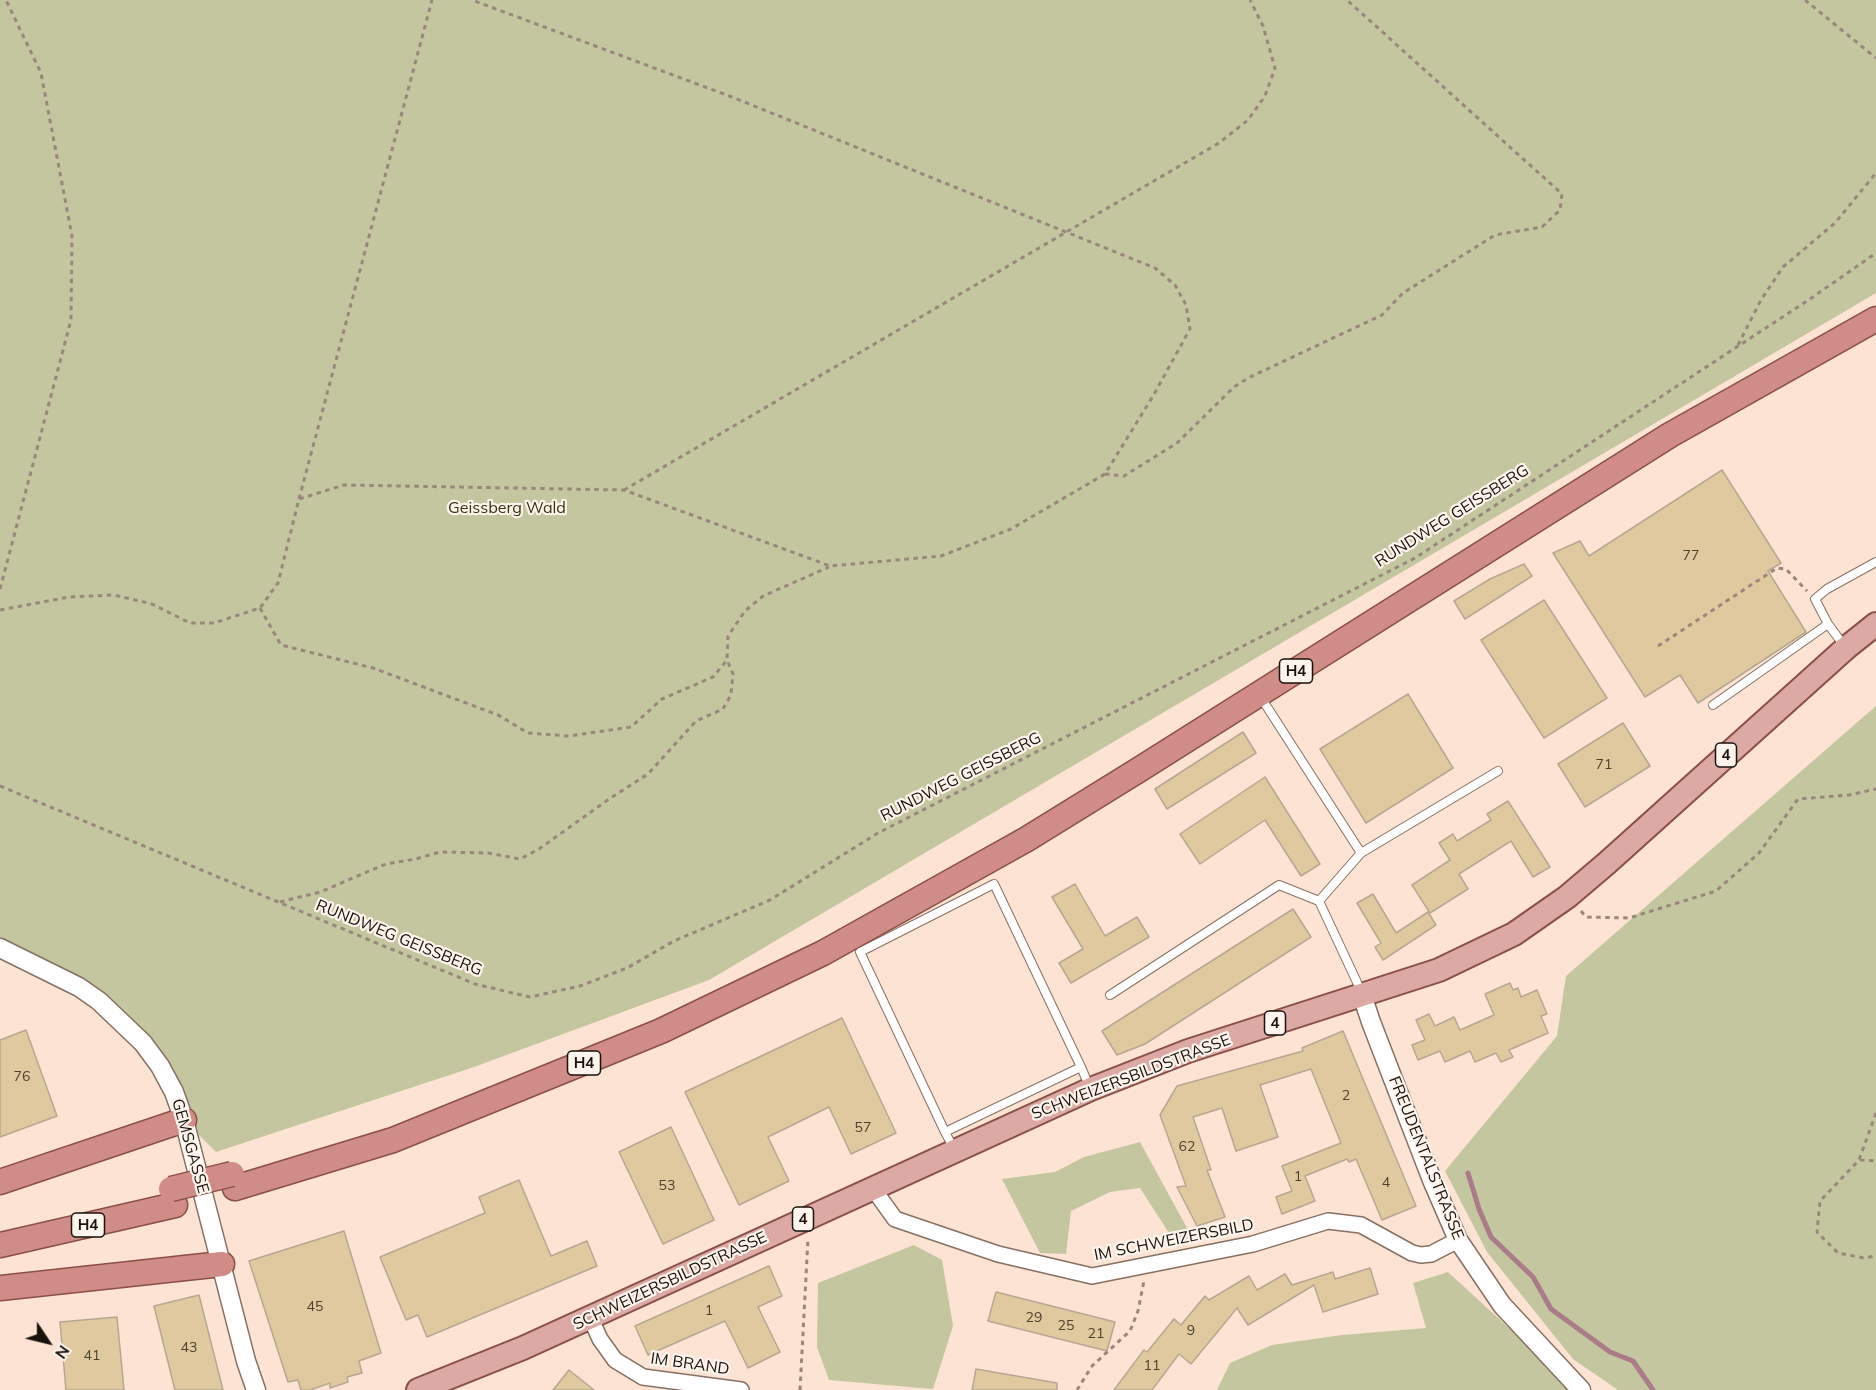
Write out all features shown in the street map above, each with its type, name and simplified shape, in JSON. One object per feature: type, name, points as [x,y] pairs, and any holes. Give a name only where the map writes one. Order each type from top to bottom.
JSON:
[{"type":"highway","name":"H4","points":[[0,1245],[393,1140],[660,1031],[822,952],[1027,838],[1670,435],[1876,319]]},
{"type":"highway","points":[[0,1182],[184,1120]]},
{"type":"highway","name":"H4","points":[[0,1230],[173,1197]]},
{"type":"highway","points":[[0,1288],[222,1264]]},
{"type":"main road","name":"SCHWEIZERSBILDSTRASSE","points":[[418,1390],[524,1348],[872,1187],[950,1141],[1188,1050],[1439,970],[1514,934],[1567,897],[1846,648],[1876,624]]},
{"type":"street","name":"GEMSGASSE","points":[[0,948],[79,987],[99,1001],[143,1043],[160,1066],[174,1092],[184,1120],[246,1361],[256,1390]]},
{"type":"street","name":"FREUDENTALSTRASSE","points":[[1362,995],[1424,1159],[1458,1240],[1502,1305],[1581,1390]]},
{"type":"street","name":"IM SCHWEIZERSBILD","points":[[872,1187],[895,1219],[998,1254],[1092,1276],[1253,1244],[1328,1221],[1361,1225],[1421,1255],[1431,1254],[1458,1240]]},
{"type":"street","name":"IM BRAND","points":[[590,1317],[600,1339],[615,1360],[642,1384],[741,1390]]},
{"type":"lane","points":[[1846,648],[1828,624],[1815,599],[1827,589],[1876,562]]},
{"type":"lane","points":[[1713,705],[1828,624]]},
{"type":"lane","points":[[1259,694],[1362,853]]},
{"type":"lane","points":[[1319,901],[1362,853],[1498,771]]},
{"type":"lane","points":[[1081,1067],[950,1141],[860,952],[994,884],[1081,1067],[1090,1089]]},
{"type":"lane","points":[[1110,994],[1279,885],[1319,901],[1362,995]]},
{"type":"path","points":[[0,589],[71,320],[72,236],[40,73],[6,0]]},
{"type":"path","points":[[0,610],[69,597],[114,595],[152,604],[190,623],[214,623],[260,608],[278,583],[432,0]]},
{"type":"path","points":[[280,902],[320,892],[386,864],[440,852],[488,853],[519,859],[539,849],[609,798],[648,774],[696,721],[723,709],[731,695],[733,674],[727,660],[728,636],[745,611],[763,596],[830,566],[941,555],[1011,529],[1105,474],[1154,396],[1190,329],[1186,305],[1174,285],[1155,268],[732,97],[472,0]]},
{"type":"path","points":[[624,490],[1219,143],[1248,120],[1265,96],[1275,68],[1263,26],[1250,0]]},
{"type":"path","points":[[1105,474],[1124,476],[1177,443],[1234,387],[1248,378],[1382,315],[1402,293],[1495,236],[1542,227],[1560,210],[1562,194],[1347,0]]},
{"type":"path","points":[[1805,0],[1876,58]]},
{"type":"path","points":[[1737,347],[1761,300],[1783,267],[1835,223],[1876,173]]},
{"type":"path","name":"RUNDWEG GEISSBERG","points":[[0,786],[475,984],[530,998],[580,986],[627,968],[675,941],[770,900],[878,833],[1415,558],[1737,347],[1876,252]]},
{"type":"path","points":[[299,500],[344,485],[624,490],[830,566]]},
{"type":"path","points":[[1658,646],[1777,568],[1786,569],[1815,599]]},
{"type":"path","points":[[260,608],[281,645],[373,668],[498,715],[528,733],[569,736],[631,727],[662,699],[713,677],[727,660]]},
{"type":"path","points":[[1567,897],[1586,917],[1629,918],[1716,891],[1759,853],[1798,799],[1849,795],[1876,789]]},
{"type":"path","points":[[1876,1113],[1859,1160],[1820,1201],[1817,1232],[1838,1253],[1864,1258],[1876,1256]]},
{"type":"path","points":[[1859,1160],[1876,1161]]},
{"type":"path","points":[[800,1390],[810,1216]]},
{"type":"path","points":[[1077,1390],[1092,1366],[1130,1330],[1138,1311],[1147,1265]]},
{"type":"green space","name":"Geissberg Wald","points":[[0,0],[1876,0],[1876,293],[709,980],[474,1067],[216,1152],[184,1120],[121,1020],[0,948]]},
{"type":"green space","points":[[1876,706],[1876,1390],[1618,1390],[1573,1359],[1487,1252],[1445,1171],[1557,1036],[1566,976]]},
{"type":"green space","points":[[1140,1142],[1193,1239],[1178,1247],[1140,1188],[1110,1192],[1071,1211],[1066,1254],[1040,1253],[1002,1179],[1055,1172],[1084,1157]]},
{"type":"green space","points":[[914,1245],[942,1260],[953,1326],[933,1389],[829,1380],[817,1347],[818,1283]]},
{"type":"green space","points":[[1448,1272],[1522,1340],[1569,1390],[1217,1390],[1230,1363],[1272,1345],[1342,1335],[1426,1328],[1413,1283]]},
{"type":"building","points":[[1722,470],[1781,563],[1768,571],[1806,632],[1698,703],[1680,675],[1645,697],[1553,553],[1580,541],[1589,556]]},
{"type":"building","points":[[1524,564],[1532,576],[1465,619],[1454,601],[1490,579]]},
{"type":"building","points":[[1544,600],[1607,698],[1544,738],[1481,640]]},
{"type":"building","points":[[1408,694],[1453,768],[1366,823],[1320,749]]},
{"type":"building","points":[[1623,723],[1650,766],[1585,807],[1558,764]]},
{"type":"building","points":[[1243,732],[1256,753],[1167,809],[1155,789]]},
{"type":"building","points":[[1265,777],[1320,864],[1301,876],[1265,820],[1200,864],[1180,834]]},
{"type":"building","points":[[1508,801],[1550,867],[1533,877],[1511,841],[1459,874],[1468,889],[1430,913],[1412,885],[1450,860],[1439,843],[1453,834],[1457,841],[1491,820],[1487,814]]},
{"type":"building","points":[[1075,884],[1105,936],[1137,917],[1149,937],[1071,983],[1059,963],[1083,949],[1052,897]]},
{"type":"building","points":[[1373,894],[1396,933],[1428,912],[1436,925],[1383,960],[1375,947],[1381,943],[1357,903]]},
{"type":"building","points":[[1293,909],[1311,937],[1145,1044],[1117,1055],[1102,1031]]},
{"type":"building","points":[[1510,983],[1513,990],[1518,988],[1521,997],[1537,990],[1547,1014],[1541,1016],[1548,1033],[1509,1050],[1513,1057],[1501,1062],[1496,1053],[1475,1062],[1470,1051],[1445,1062],[1440,1051],[1418,1060],[1412,1045],[1425,1040],[1416,1020],[1429,1014],[1435,1026],[1454,1017],[1460,1030],[1494,1015],[1485,994]]},
{"type":"building","points":[[842,1018],[896,1133],[851,1154],[829,1107],[768,1137],[789,1181],[739,1205],[685,1092]]},
{"type":"building","points":[[26,1030],[57,1116],[0,1137],[0,1040]]},
{"type":"building","points":[[1343,1031],[1416,1206],[1382,1220],[1356,1159],[1349,1162],[1347,1159],[1305,1176],[1315,1201],[1282,1214],[1276,1197],[1292,1191],[1282,1166],[1341,1143],[1311,1069],[1260,1085],[1278,1137],[1236,1151],[1222,1108],[1193,1117],[1211,1170],[1207,1170],[1225,1217],[1197,1226],[1177,1187],[1186,1186],[1160,1115],[1177,1086],[1303,1051],[1302,1048]]},
{"type":"building","points":[[671,1127],[714,1220],[663,1244],[619,1152]]},
{"type":"building","points":[[519,1180],[551,1256],[587,1241],[597,1266],[427,1337],[418,1315],[406,1320],[380,1257],[485,1213],[479,1197]]},
{"type":"building","points":[[344,1231],[381,1353],[359,1361],[362,1373],[347,1377],[348,1382],[330,1388],[330,1383],[310,1390],[301,1390],[298,1380],[288,1382],[249,1261]]},
{"type":"building","points":[[769,1266],[782,1296],[758,1307],[780,1352],[748,1368],[725,1321],[648,1355],[635,1326]]},
{"type":"building","points":[[1370,1268],[1378,1294],[1323,1312],[1314,1285],[1248,1325],[1237,1308],[1191,1364],[1179,1354],[1152,1390],[1114,1390],[1144,1350],[1147,1352],[1174,1319],[1181,1325],[1205,1296],[1209,1300],[1249,1276],[1257,1290],[1285,1274],[1292,1285],[1333,1272],[1335,1279]]},
{"type":"building","points":[[996,1292],[1115,1322],[1107,1351],[988,1321]]},
{"type":"building","points":[[199,1295],[223,1390],[175,1390],[154,1306]]},
{"type":"building","points":[[117,1317],[124,1390],[66,1390],[60,1322]]},
{"type":"building","points":[[976,1369],[1057,1383],[1057,1390],[972,1390]]},
{"type":"building","points":[[569,1370],[594,1390],[553,1390]]},
{"type":"waterway","points":[[1468,1173],[1479,1209],[1491,1237],[1533,1277],[1551,1309],[1610,1352],[1633,1361],[1653,1390]]}]
